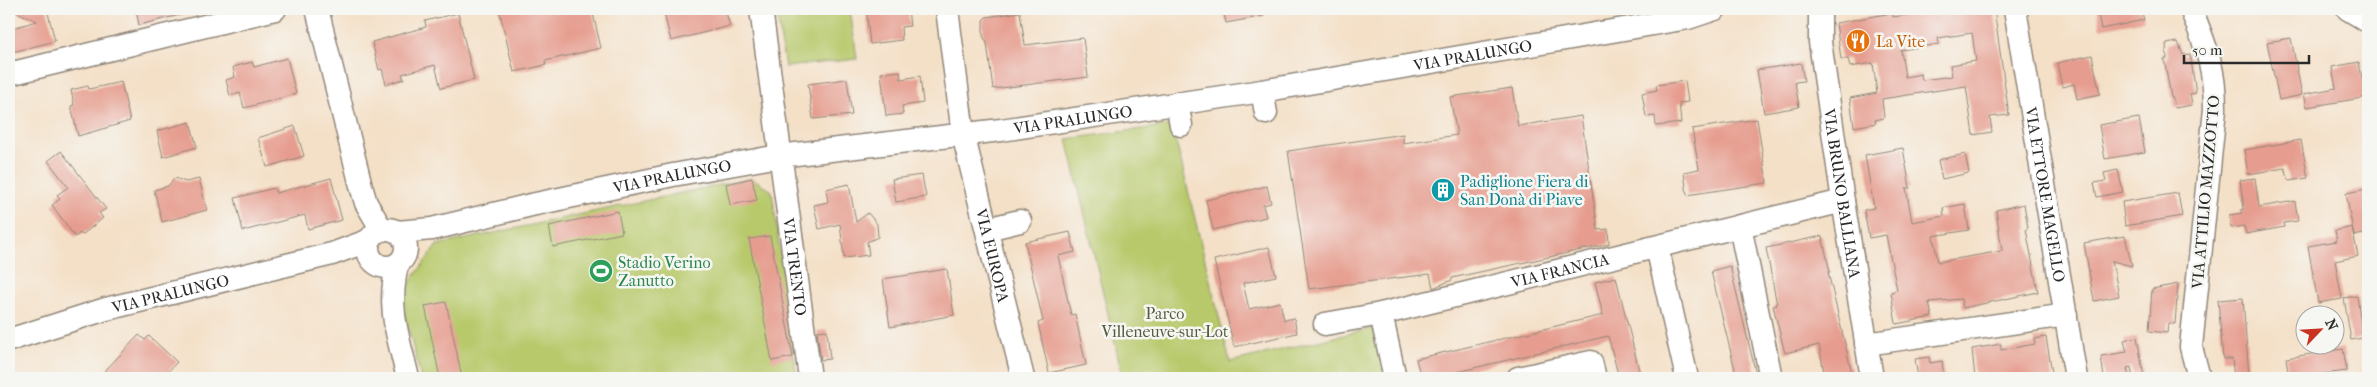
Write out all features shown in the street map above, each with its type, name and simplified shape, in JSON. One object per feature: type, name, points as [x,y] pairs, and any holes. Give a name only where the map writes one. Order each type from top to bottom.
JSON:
[{"type":"street","points":[[9,74],[275,9]]},
{"type":"street","points":[[317,9],[366,203],[387,246],[393,316],[408,378]]},
{"type":"street","name":"VIA TRENTO","points":[[761,9],[779,156],[810,378]]},
{"type":"street","name":"VIA EUROPA","points":[[948,9],[963,134],[1022,378]]},
{"type":"street","name":"VIA PRALUNGO","points":[[9,340],[115,307],[332,254],[387,246],[432,229],[588,193],[779,156],[963,134],[1262,91],[1688,18],[1715,9]]},
{"type":"street","name":"VIA BRUNO BALLIANA","points":[[1820,9],[1820,42],[1843,201],[1872,378]]},
{"type":"street","name":"VIA ETTORE MAGELLO","points":[[2015,9],[2076,378]]},
{"type":"street","name":"VIA ATTILIO MAZZOTTO","points":[[2191,9],[2210,59],[2215,83],[2215,109],[2191,347],[2199,378]]},
{"type":"street","points":[[2348,9],[2368,21]]},
{"type":"street","points":[[1262,91],[1266,113]]},
{"type":"street","points":[[1177,103],[1181,125]]},
{"type":"street","points":[[361,186],[386,212],[406,222],[432,229]]},
{"type":"street","name":"VIA FRANCIA","points":[[1325,324],[1381,314],[1843,201]]},
{"type":"street","points":[[986,229],[1020,221]]},
{"type":"street","points":[[1740,226],[1771,378]]},
{"type":"street","points":[[1657,247],[1687,378]]},
{"type":"street","points":[[1381,314],[1395,378]]},
{"type":"street","points":[[1866,344],[2066,315]]},
{"type":"street","points":[[1518,378],[1591,362],[1595,378]]},
{"type":"green space","points":[[776,9],[850,9],[857,59],[785,67]]},
{"type":"green space","name":"Parco Villeneuve-sur-Lot","points":[[1172,125],[1230,362],[1373,328],[1385,378],[1123,378],[1067,139]]},
{"type":"green space","name":"Stadio Verino Zanutto","points":[[752,178],[772,191],[797,378],[421,378],[400,296],[437,245]]},
{"type":"building","points":[[10,9],[47,9],[55,41],[9,53],[9,29],[37,21]]},
{"type":"building","points":[[136,9],[184,9],[184,14],[139,25]]},
{"type":"building","points":[[499,9],[592,9],[601,48],[545,61],[546,65],[514,72]]},
{"type":"building","points":[[663,9],[725,9],[730,26],[671,41]]},
{"type":"building","points":[[866,9],[908,9],[910,26],[901,27],[902,40],[870,44]]},
{"type":"building","points":[[1223,9],[1264,9],[1264,16],[1226,23]]},
{"type":"building","points":[[1946,9],[1994,9],[2009,115],[1990,117],[1992,132],[1973,135],[1966,86],[1882,99],[1884,118],[1875,120],[1876,123],[1854,127],[1850,98],[1877,93],[1873,63],[1850,67],[1848,59],[1841,59],[1836,23],[1892,13],[1893,17]],"holes":[[[1972,33],[1976,61],[1950,65],[1952,76],[1922,80],[1921,74],[1905,77],[1901,50],[1939,44],[1938,38]]]},
{"type":"building","points":[[2097,9],[2141,9],[2144,20],[2101,29]]},
{"type":"building","points":[[1020,12],[1025,45],[1083,38],[1088,77],[993,89],[987,43],[983,36],[983,20],[986,17]]},
{"type":"building","points":[[458,13],[474,80],[441,88],[435,65],[402,74],[404,79],[386,84],[382,69],[379,70],[372,42],[426,27],[425,21]]},
{"type":"building","points":[[2291,38],[2302,95],[2279,100],[2267,42]]},
{"type":"building","points":[[2178,42],[2183,55],[2190,54],[2196,93],[2190,94],[2192,105],[2175,108],[2164,59],[2167,59],[2166,44]]},
{"type":"building","points":[[2092,55],[2100,94],[2077,99],[2074,84],[2062,87],[2057,63]]},
{"type":"building","points":[[287,58],[296,94],[244,108],[240,93],[230,96],[226,80],[235,77],[233,67],[252,62],[254,67]]},
{"type":"building","points":[[2359,62],[2362,78],[2368,77],[2368,97],[2307,107],[2304,94],[2336,88],[2332,67]]},
{"type":"building","points":[[1801,63],[1804,81],[1795,82],[1799,107],[1764,113],[1757,70]]},
{"type":"building","points":[[900,71],[901,79],[920,76],[923,103],[902,106],[903,114],[886,116],[881,73]]},
{"type":"building","points":[[847,79],[852,115],[813,119],[808,84]]},
{"type":"building","points":[[1685,81],[1688,102],[1679,103],[1681,123],[1656,126],[1655,116],[1646,117],[1642,93],[1657,90],[1656,85]]},
{"type":"building","points":[[121,82],[130,121],[78,136],[71,106],[74,105],[71,90],[88,86],[89,89]]},
{"type":"building","name":"Padiglione Fiera di San Donà di Piave","points":[[1512,88],[1518,126],[1581,116],[1598,230],[1608,229],[1609,244],[1452,278],[1452,280],[1433,288],[1430,274],[1309,289],[1288,151],[1403,134],[1403,143],[1457,135],[1450,97]]},
{"type":"building","points":[[2139,118],[2145,152],[2105,159],[2099,125]]},
{"type":"building","points":[[1757,119],[1767,183],[1687,195],[1684,172],[1699,169],[1692,129]]},
{"type":"building","points":[[190,122],[197,147],[163,157],[157,131]]},
{"type":"building","points":[[295,126],[304,156],[267,167],[258,138]]},
{"type":"building","points":[[2301,140],[2308,178],[2289,181],[2285,168],[2248,174],[2244,150]]},
{"type":"building","points":[[1903,148],[1910,188],[1906,188],[1912,222],[1944,216],[1943,208],[1965,204],[1969,230],[1933,236],[1938,262],[2002,251],[1996,210],[2024,204],[2028,228],[2026,229],[2038,292],[1963,308],[1961,299],[1929,302],[1932,317],[1896,324],[1891,292],[1897,290],[1886,235],[1869,238],[1864,210],[1874,208],[1865,155]]},
{"type":"building","points":[[61,151],[106,209],[99,213],[103,218],[82,235],[80,233],[75,237],[52,205],[60,199],[57,195],[68,187],[48,161]]},
{"type":"building","points":[[1965,154],[1969,173],[1942,179],[1938,160]]},
{"type":"building","points":[[2118,170],[2123,192],[2097,197],[2094,183],[2106,181],[2104,173]]},
{"type":"building","points":[[922,175],[926,197],[896,202],[892,179]]},
{"type":"building","points":[[175,178],[186,182],[199,179],[207,210],[162,222],[154,190],[168,186]]},
{"type":"building","points":[[331,178],[342,220],[308,229],[305,215],[243,231],[235,198],[274,188],[276,193]]},
{"type":"building","points":[[752,178],[757,200],[730,205],[726,184]]},
{"type":"building","points":[[2255,178],[2259,207],[2295,201],[2298,221],[2283,223],[2284,227],[2246,234],[2244,226],[2231,228],[2229,215],[2242,213],[2241,210],[2244,209],[2240,180]]},
{"type":"building","points":[[849,184],[856,222],[868,213],[877,224],[878,237],[867,242],[869,255],[844,258],[840,224],[819,229],[814,205],[828,202],[826,189]]},
{"type":"building","points":[[1267,186],[1271,203],[1263,205],[1266,217],[1213,230],[1206,200]]},
{"type":"building","points":[[2367,189],[2368,233],[2354,236],[2346,193]]},
{"type":"building","points":[[2178,193],[2182,216],[2125,226],[2122,202]]},
{"type":"building","points":[[618,211],[622,233],[553,247],[549,226]]},
{"type":"building","points":[[2352,227],[2358,256],[2335,261],[2342,299],[2318,303],[2308,246],[2337,241],[2335,231]]},
{"type":"building","points":[[1070,232],[1075,252],[1058,256],[1071,315],[1075,314],[1086,365],[1049,373],[1038,323],[1043,321],[1025,242]]},
{"type":"building","points":[[770,236],[793,357],[772,361],[749,239]]},
{"type":"building","points":[[1822,236],[1830,272],[1828,272],[1853,378],[1825,378],[1819,345],[1785,353],[1773,306],[1777,305],[1766,248]]},
{"type":"building","points":[[2125,236],[2132,266],[2112,261],[2119,296],[2094,301],[2084,243]]},
{"type":"building","points":[[1269,247],[1276,276],[1243,283],[1249,309],[1280,302],[1284,320],[1294,318],[1297,333],[1234,347],[1214,260]]},
{"type":"building","points":[[1730,266],[1757,378],[1737,378],[1711,271]]},
{"type":"building","points":[[947,269],[954,315],[890,327],[883,279]]},
{"type":"building","points":[[1616,277],[1641,378],[1619,378],[1608,336],[1432,378],[1421,378],[1416,359],[1603,315],[1595,282]]},
{"type":"building","points":[[2178,284],[2175,324],[2168,323],[2167,333],[2149,331],[2152,289]]},
{"type":"building","points":[[2357,296],[2363,338],[2351,340],[2344,298]]},
{"type":"building","points":[[2243,298],[2249,377],[2234,378],[2232,359],[2223,359],[2218,300]]},
{"type":"building","points":[[446,302],[462,378],[440,378],[425,306]]},
{"type":"building","points":[[827,330],[830,359],[821,360],[817,331]]},
{"type":"building","points":[[139,335],[145,340],[149,336],[177,362],[162,378],[98,378]]},
{"type":"building","points":[[2046,337],[2053,378],[1975,378],[1972,349],[2001,344],[2001,350],[2035,344],[2034,339]]},
{"type":"building","points":[[2137,337],[2144,377],[2133,378],[2131,367],[2127,368],[2129,378],[2104,378],[2101,356],[2127,352],[2124,340]]},
{"type":"building","points":[[2311,354],[2344,354],[2347,371],[2289,378],[2286,358]]},
{"type":"building","points":[[1929,357],[1930,363],[1942,361],[1944,378],[1918,378],[1915,359]]},
{"type":"place","name":"La Vite","points":[[1858,41]]},
{"type":"place","name":"Padiglione Fiera di San Donà di Piave","points":[[1443,190]]},
{"type":"place","name":"Stadio Verino Zanutto","points":[[601,271]]}]
